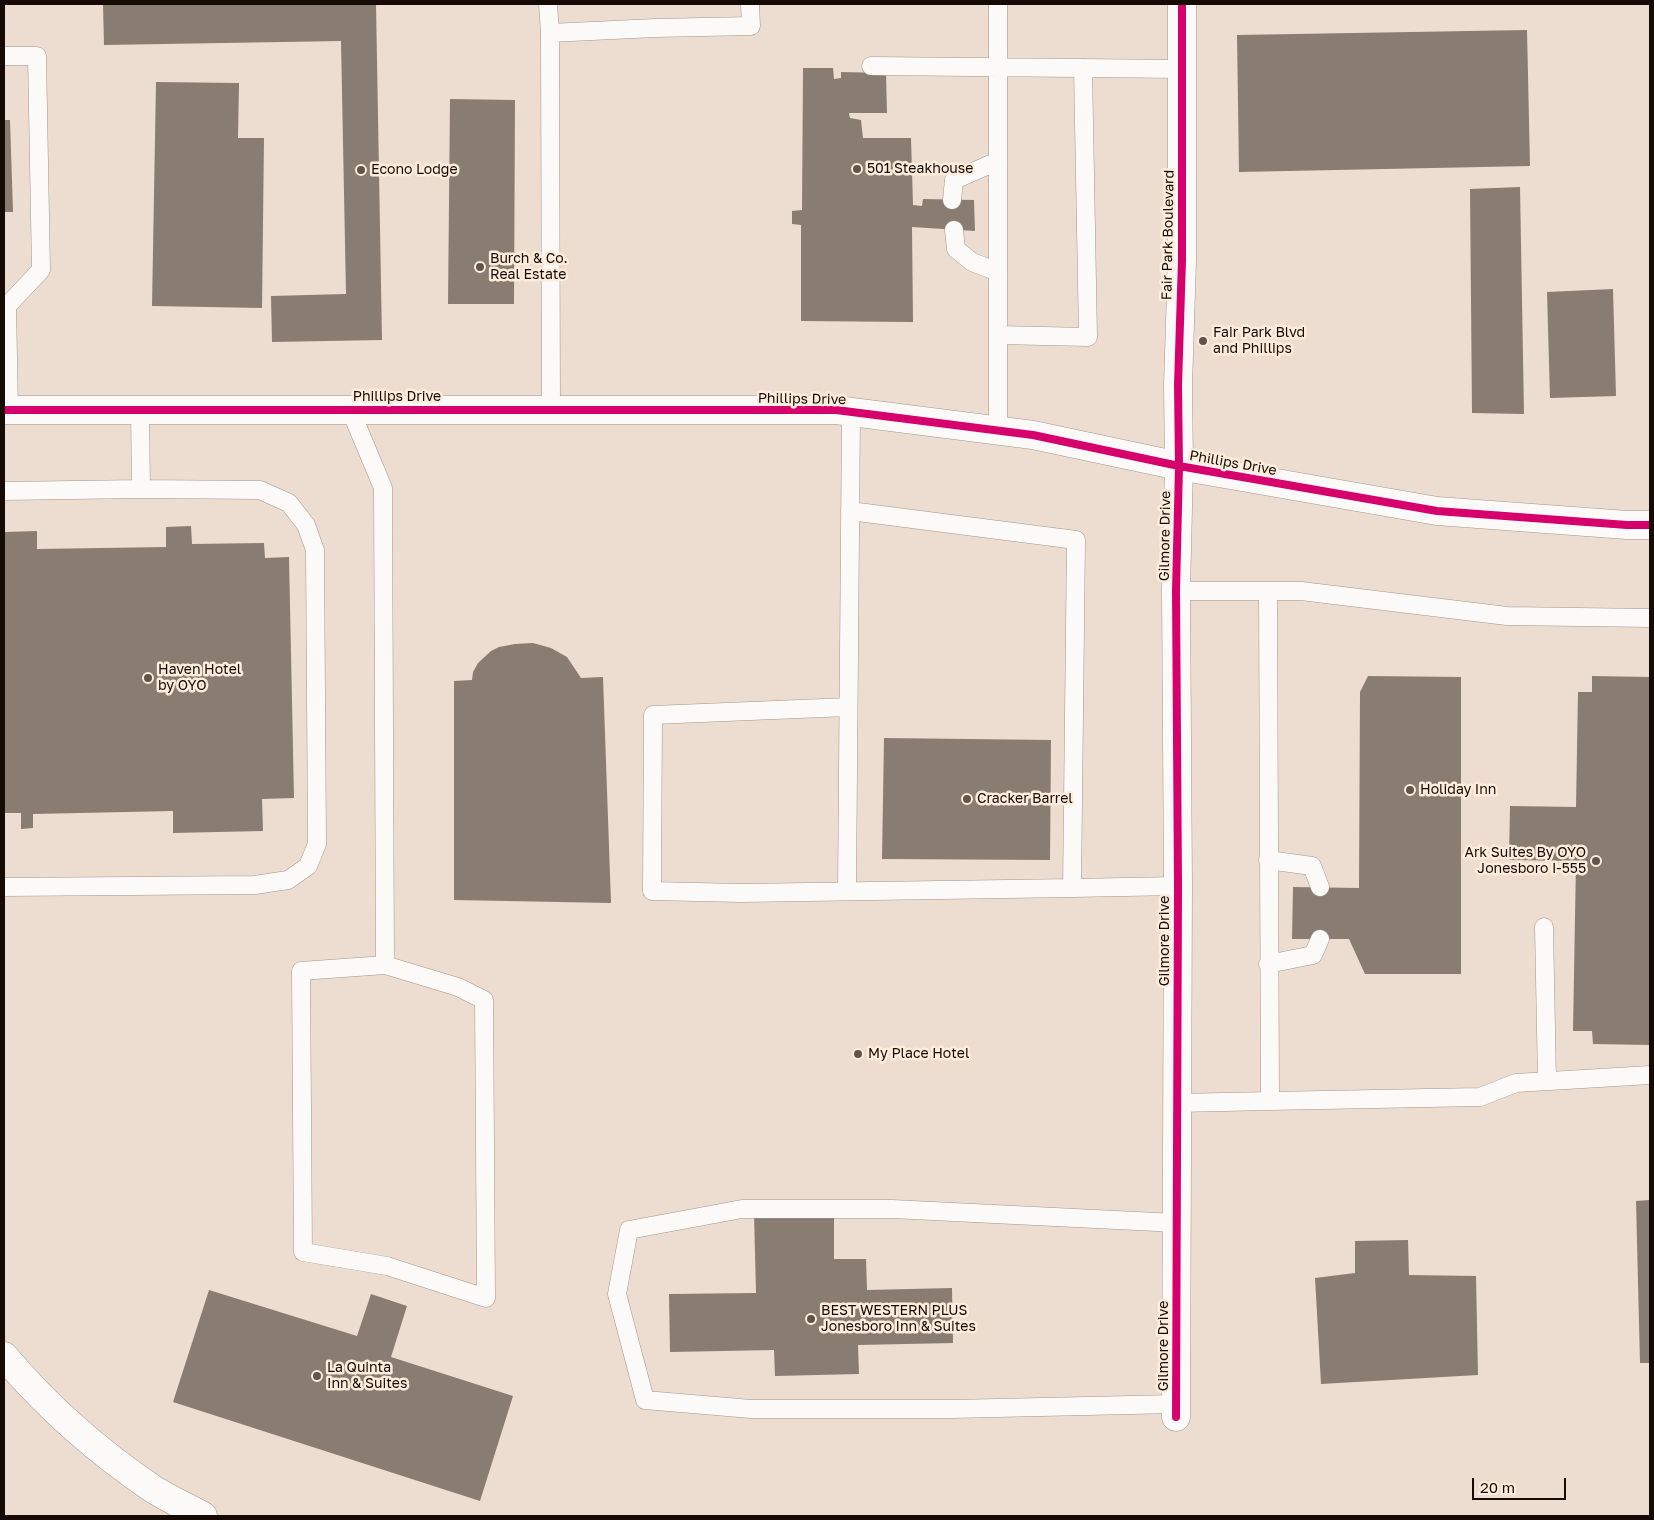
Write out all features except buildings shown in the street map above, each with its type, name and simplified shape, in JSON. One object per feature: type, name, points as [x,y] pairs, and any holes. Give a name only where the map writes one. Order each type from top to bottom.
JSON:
[{"type":"main road","name":"Fair Park Boulevard","points":[[1179,466],[1178,385],[1182,260],[1182,4]]},
{"type":"main road","name":"Phillips Drive","points":[[6,410],[836,410],[1033,435],[1179,466],[1437,511],[1627,525],[1650,525]]},
{"type":"main road","name":"Gilmore Drive","points":[[1176,1411],[1178,886],[1176,591],[1179,466]]},
{"type":"main road","points":[[4,1356],[26,1383],[93,1445],[154,1489],[204,1516]]},
{"type":"lane","points":[[548,4],[550,33],[551,410]]},
{"type":"lane","points":[[550,33],[751,26],[750,4]]},
{"type":"lane","points":[[998,4],[998,430]]},
{"type":"lane","points":[[4,56],[37,56],[41,270],[6,306],[6,410]]},
{"type":"lane","points":[[871,66],[1182,69]]},
{"type":"lane","points":[[998,335],[1088,337],[1083,68]]},
{"type":"lane","points":[[952,200],[954,180],[998,161]]},
{"type":"lane","points":[[954,230],[956,248],[972,262],[998,272]]},
{"type":"lane","points":[[350,409],[383,488],[385,965]]},
{"type":"lane","points":[[140,410],[141,489]]},
{"type":"lane","points":[[847,890],[851,412]]},
{"type":"lane","points":[[4,491],[260,490],[289,503],[306,525],[315,550],[317,844],[308,866],[288,880],[256,885],[4,887]]},
{"type":"lane","points":[[850,511],[1076,540],[1072,888]]},
{"type":"lane","points":[[1176,591],[1301,591],[1507,616],[1650,618]]},
{"type":"lane","points":[[1268,591],[1270,1101]]},
{"type":"lane","points":[[848,707],[653,714],[652,891],[741,893],[1178,886]]},
{"type":"lane","points":[[1268,860],[1312,866],[1320,887]]},
{"type":"lane","points":[[1544,927],[1547,1081]]},
{"type":"lane","points":[[1268,964],[1313,955],[1320,939]]},
{"type":"lane","points":[[385,965],[458,987],[484,1000],[486,1298],[388,1266],[303,1252],[301,972],[385,965]]},
{"type":"lane","points":[[1177,1103],[1480,1096],[1516,1083],[1650,1075]]},
{"type":"lane","points":[[1176,1223],[892,1209],[742,1210],[629,1230],[617,1294],[645,1400],[751,1409],[1176,1411]]},
{"type":"cycle path","points":[[1176,1417],[1178,886],[1176,591],[1179,466],[1178,385],[1182,260],[1182,4]]},
{"type":"cycle path","points":[[4,410],[836,410],[1033,435],[1179,466],[1437,511],[1627,525],[1650,525]]},
{"type":"place","name":"501 Steakhouse","points":[[857,169]]},
{"type":"place","name":"Econo Lodge","points":[[361,170]]},
{"type":"place","name":"Burch & Co. Real Estate","points":[[480,267]]},
{"type":"place","name":"Fair Park Blvd and Phillips","points":[[1203,341]]},
{"type":"place","name":"Haven Hotel by OYO","points":[[148,678]]},
{"type":"place","name":"Holiday Inn","points":[[1410,790]]},
{"type":"place","name":"Cracker Barrel","points":[[967,799]]},
{"type":"place","name":"Ark Suites By OYO Jonesboro I-555","points":[[1596,861]]},
{"type":"place","name":"My Place Hotel","points":[[858,1054]]},
{"type":"place","name":"BEST WESTERN PLUS Jonesboro Inn & Suites","points":[[811,1319]]},
{"type":"place","name":"La Quinta Inn & Suites","points":[[317,1376]]}]
